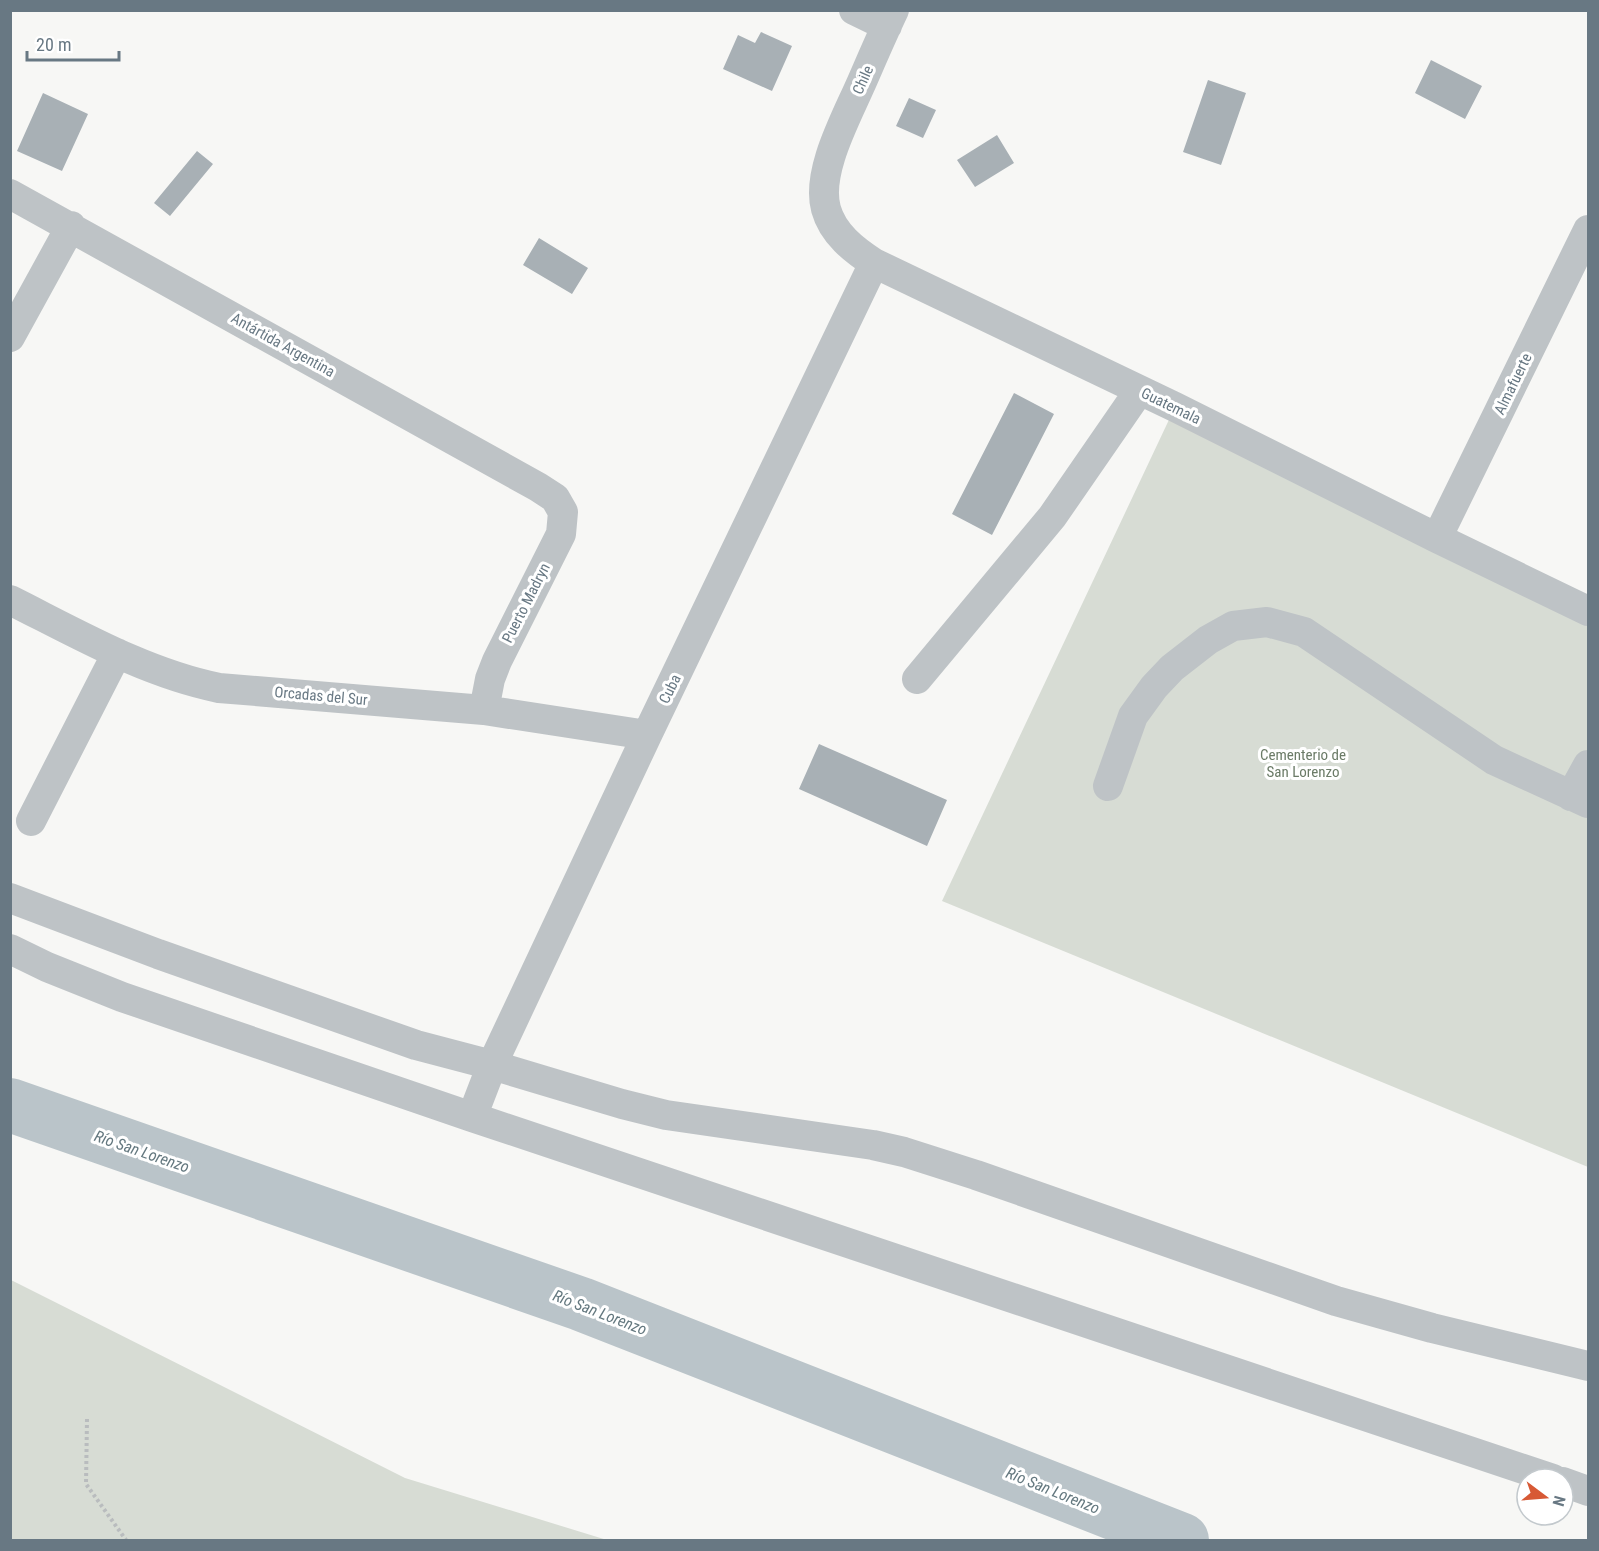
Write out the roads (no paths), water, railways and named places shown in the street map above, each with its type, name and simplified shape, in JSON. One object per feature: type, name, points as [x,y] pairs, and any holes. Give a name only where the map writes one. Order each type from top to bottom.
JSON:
[{"type":"street","points":[[854,10],[891,18]]},
{"type":"street","name":"Chile","points":[[832,149],[891,18]]},
{"type":"street","name":"Guatemala","points":[[832,149],[825,178],[825,208],[831,223],[841,237],[858,253],[874,263],[1588,611]]},
{"type":"street","name":"Antártida Argentina","points":[[10,194],[555,498]]},
{"type":"street","points":[[10,337],[71,226]]},
{"type":"street","name":"Almafuerte","points":[[1437,538],[1588,230]]},
{"type":"street","name":"Cuba","points":[[472,1117],[492,1065],[647,735],[874,263]]},
{"type":"street","points":[[916,679],[1052,517],[1139,391]]},
{"type":"street","name":"Puerto Madryn","points":[[484,710],[490,679],[497,661],[561,534],[563,512],[555,498]]},
{"type":"street","name":"Orcadas del Sur","points":[[10,600],[117,653],[192,682],[219,688],[484,710],[647,735]]},
{"type":"street","points":[[1108,786],[1133,716],[1154,687],[1172,668],[1208,640],[1233,626],[1267,622],[1304,632],[1494,760],[1580,800],[1588,765]]},
{"type":"street","points":[[31,821],[117,653]]},
{"type":"street","points":[[10,897],[158,954],[416,1045],[622,1104],[666,1114],[862,1143],[904,1152],[1336,1301],[1432,1328],[1588,1366]]},
{"type":"street","points":[[10,949],[47,967],[122,997],[472,1117],[1517,1467]]},
{"type":"waterway","name":"Río San Lorenzo","points":[[10,1105],[581,1304],[1182,1540]]},
{"type":"park label","name":"Cementerio de San Lorenzo","points":[[1303,764]]}]
